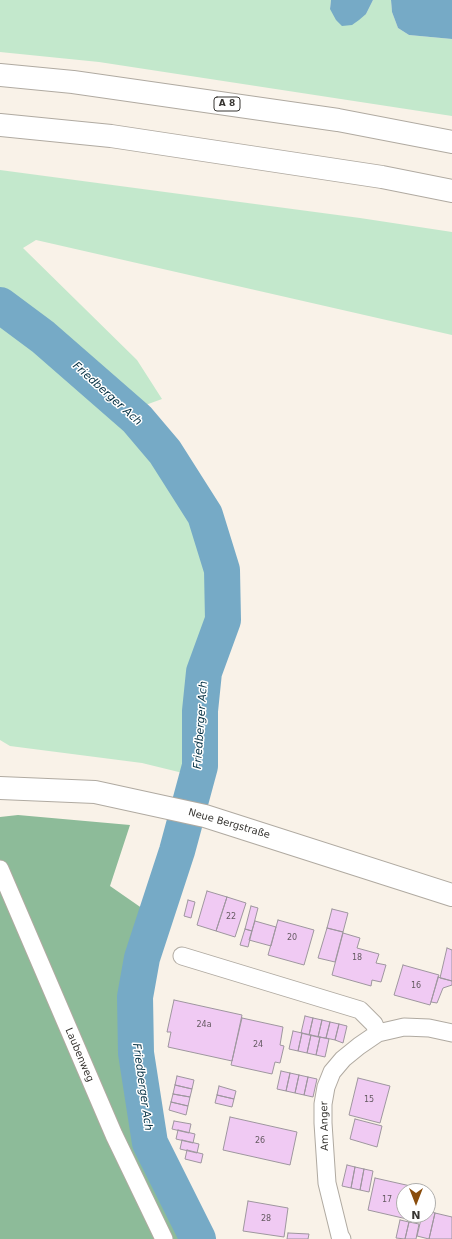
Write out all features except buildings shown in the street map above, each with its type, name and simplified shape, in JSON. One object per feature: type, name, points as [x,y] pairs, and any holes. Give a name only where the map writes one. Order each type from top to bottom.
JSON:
[{"type":"main road","name":"A 8","points":[[0,75],[73,82],[338,120],[452,142]]},
{"type":"main road","points":[[0,125],[111,136],[382,177],[452,191]]},
{"type":"main road","name":"Neue Bergstraße","points":[[0,788],[95,792],[163,806],[205,816],[452,895]]},
{"type":"street","name":"Laubenweg","points":[[0,870],[114,1134],[164,1239]]},
{"type":"street","points":[[182,956],[360,1010],[374,1024],[378,1033]]},
{"type":"street","name":"Am Anger","points":[[342,1239],[327,1183],[323,1104],[326,1087],[332,1072],[359,1046],[378,1033],[404,1027],[430,1028],[452,1032]]},
{"type":"green space","points":[[0,0],[331,0],[330,9],[366,14],[373,0],[391,0],[392,12],[398,28],[409,35],[452,39],[452,116],[99,62],[0,52]]},
{"type":"green space","points":[[0,170],[360,218],[452,232],[452,335],[36,240],[23,248],[137,360],[162,399],[118,415],[156,465],[194,522],[213,571],[214,617],[193,666],[190,681],[191,775],[142,763],[10,746],[0,740]]},
{"type":"green space","points":[[18,815],[130,825],[110,886],[146,911],[128,966],[123,1006],[128,1059],[143,1150],[189,1239],[0,1239],[0,817]]},
{"type":"water","points":[[331,0],[373,0],[366,14],[359,20],[352,25],[342,26],[336,20],[330,9]]},
{"type":"water","points":[[391,0],[452,0],[452,39],[409,35],[398,28],[392,12]]},
{"type":"waterway","name":"Friedberger Ach","points":[[0,305],[43,337],[137,419],[165,452],[205,515],[222,570],[223,620],[204,672],[200,711],[200,766],[177,851],[142,958],[135,997],[136,1053],[150,1143],[198,1239]]}]
